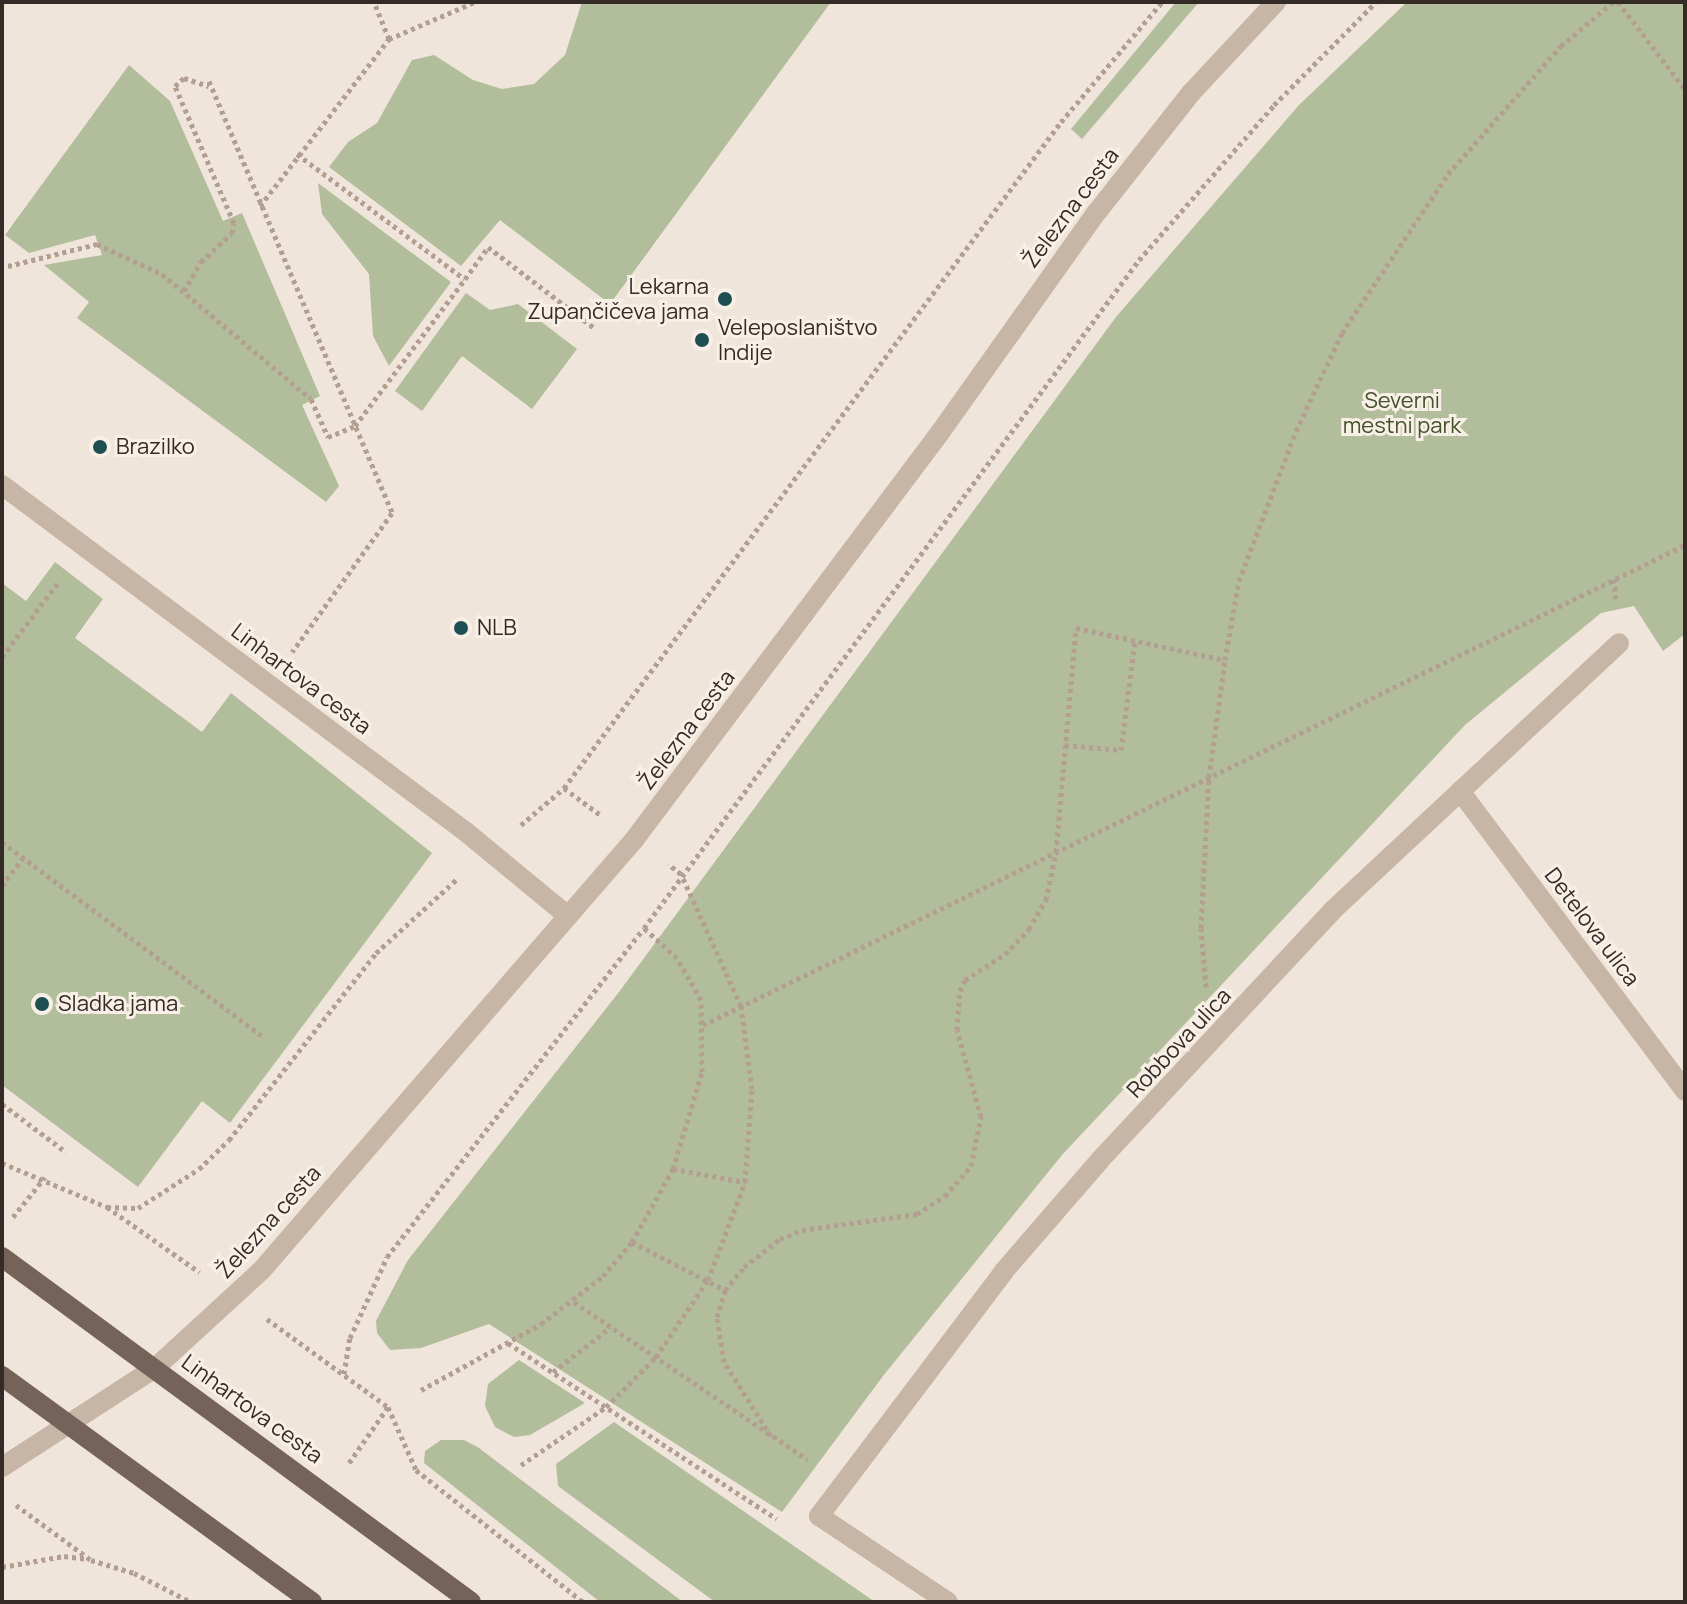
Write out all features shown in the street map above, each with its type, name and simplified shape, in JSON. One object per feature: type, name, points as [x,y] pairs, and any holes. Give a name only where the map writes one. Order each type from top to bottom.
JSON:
[{"type":"main road","name":"Linhartova cesta","points":[[2,1257],[471,1602]]},
{"type":"main road","points":[[2,1376],[312,1602]]},
{"type":"street","name":"Železna cesta","points":[[2,1467],[155,1368],[261,1271],[634,840],[827,584],[1139,157],[1276,2]]},
{"type":"street","name":"Linhartova cesta","points":[[2,485],[490,850],[568,916]]},
{"type":"street","name":"Robbova ulica","points":[[819,1516],[1004,1271],[1100,1160],[1215,1041],[1333,910],[1619,643]]},
{"type":"street","name":"Detelova ulica","points":[[1460,791],[1685,1091]]},
{"type":"street","points":[[819,1516],[948,1602]]},
{"type":"path","points":[[374,2],[389,39]]},
{"type":"path","points":[[259,207],[389,39],[475,2]]},
{"type":"path","points":[[2,1163],[45,1177],[107,1207],[145,1205],[199,1169],[229,1140],[376,953],[564,788],[1061,122],[1162,2]]},
{"type":"path","points":[[344,1374],[350,1338],[387,1257],[644,928],[681,874],[1139,260],[1274,105],[1376,2]]},
{"type":"path","points":[[1215,1041],[1201,928],[1209,777],[1239,581],[1296,431],[1342,333],[1448,174],[1551,57],[1616,2],[1685,89]]},
{"type":"path","points":[[184,292],[201,262],[232,233],[234,223],[175,86],[184,78],[210,84],[259,207],[392,513],[269,686]]},
{"type":"path","points":[[297,154],[465,279]]},
{"type":"path","points":[[8,266],[97,244],[162,274],[311,399],[328,437],[355,426],[488,247],[593,327]]},
{"type":"path","points":[[703,1025],[1685,545]]},
{"type":"path","points":[[2,657],[84,548]]},
{"type":"path","points":[[771,1436],[724,1362],[717,1317],[725,1290],[744,1267],[780,1239],[802,1230],[917,1214],[964,1177],[979,1144],[981,1117],[957,1030],[960,991],[965,980],[1005,954],[1029,929],[1046,900],[1056,852],[1076,628],[1225,660]]},
{"type":"path","points":[[1065,745],[1121,750],[1135,641]]},
{"type":"path","points":[[564,788],[592,809]]},
{"type":"path","points":[[2,842],[262,1036]]},
{"type":"path","points":[[2,886],[23,858]]},
{"type":"path","points":[[521,1465],[606,1407],[656,1357],[708,1280],[745,1182],[752,1089],[741,1006],[681,874],[666,863]]},
{"type":"path","points":[[421,1390],[574,1302],[632,1242],[673,1169],[702,1072],[701,1000],[677,958],[644,928]]},
{"type":"path","points":[[2,1104],[66,1152]]},
{"type":"path","points":[[673,1169],[745,1182]]},
{"type":"path","points":[[28,1197],[45,1177]]},
{"type":"path","points":[[632,1242],[725,1290]]},
{"type":"path","points":[[574,1302],[843,1483]]},
{"type":"path","points":[[553,1372],[611,1327]]},
{"type":"path","points":[[507,1342],[789,1527],[819,1516]]},
{"type":"path","points":[[312,1350],[388,1407],[416,1470],[583,1602]]},
{"type":"path","points":[[361,1448],[388,1407]]},
{"type":"path","points":[[12,1503],[91,1560]]},
{"type":"path","points":[[2,1567],[64,1556],[91,1560],[134,1573],[191,1602]]},
{"type":"green space","points":[[582,2],[831,2],[610,304],[500,220],[461,266],[329,167],[348,142],[377,123],[412,60],[434,55],[473,80],[502,89],[534,84],[565,55]]},
{"type":"green space","points":[[1176,2],[1199,2],[1082,139],[1071,129]]},
{"type":"green space","name":"Severni mestni park","points":[[1407,2],[1685,2],[1685,634],[1663,651],[1634,606],[1601,613],[1465,725],[1062,1155],[883,1376],[782,1512],[489,1324],[421,1348],[390,1350],[377,1333],[376,1321],[408,1260],[619,992],[1116,317],[1299,105]]},
{"type":"green space","points":[[129,65],[170,101],[223,221],[242,213],[320,396],[302,405],[339,486],[326,502],[77,318],[89,302],[44,265],[102,255],[95,235],[29,253],[5,235]]},
{"type":"green space","points":[[318,183],[451,282],[389,366],[373,336],[369,274],[322,214]]},
{"type":"green space","points":[[466,293],[490,310],[518,304],[577,349],[532,409],[462,356],[422,411],[395,391]]},
{"type":"green space","points":[[55,562],[103,599],[75,638],[202,732],[231,693],[432,853],[230,1123],[202,1101],[138,1187],[2,1085],[2,583],[26,601]]},
{"type":"green space","points":[[519,1360],[585,1403],[530,1435],[514,1437],[495,1427],[485,1406],[488,1384]]},
{"type":"green space","points":[[614,1422],[875,1602],[715,1602],[558,1486],[556,1464]]},
{"type":"green space","points":[[441,1440],[464,1440],[479,1448],[683,1602],[600,1602],[424,1463],[425,1451]]},
{"type":"place","name":"Lekarna Zupančičeva jama","points":[[725,299]]},
{"type":"place","name":"Veleposlaništvo Indije","points":[[702,340]]},
{"type":"place","name":"Brazilko","points":[[100,447]]},
{"type":"place","name":"NLB","points":[[461,628]]},
{"type":"place","name":"Sladka jama","points":[[42,1004]]}]
